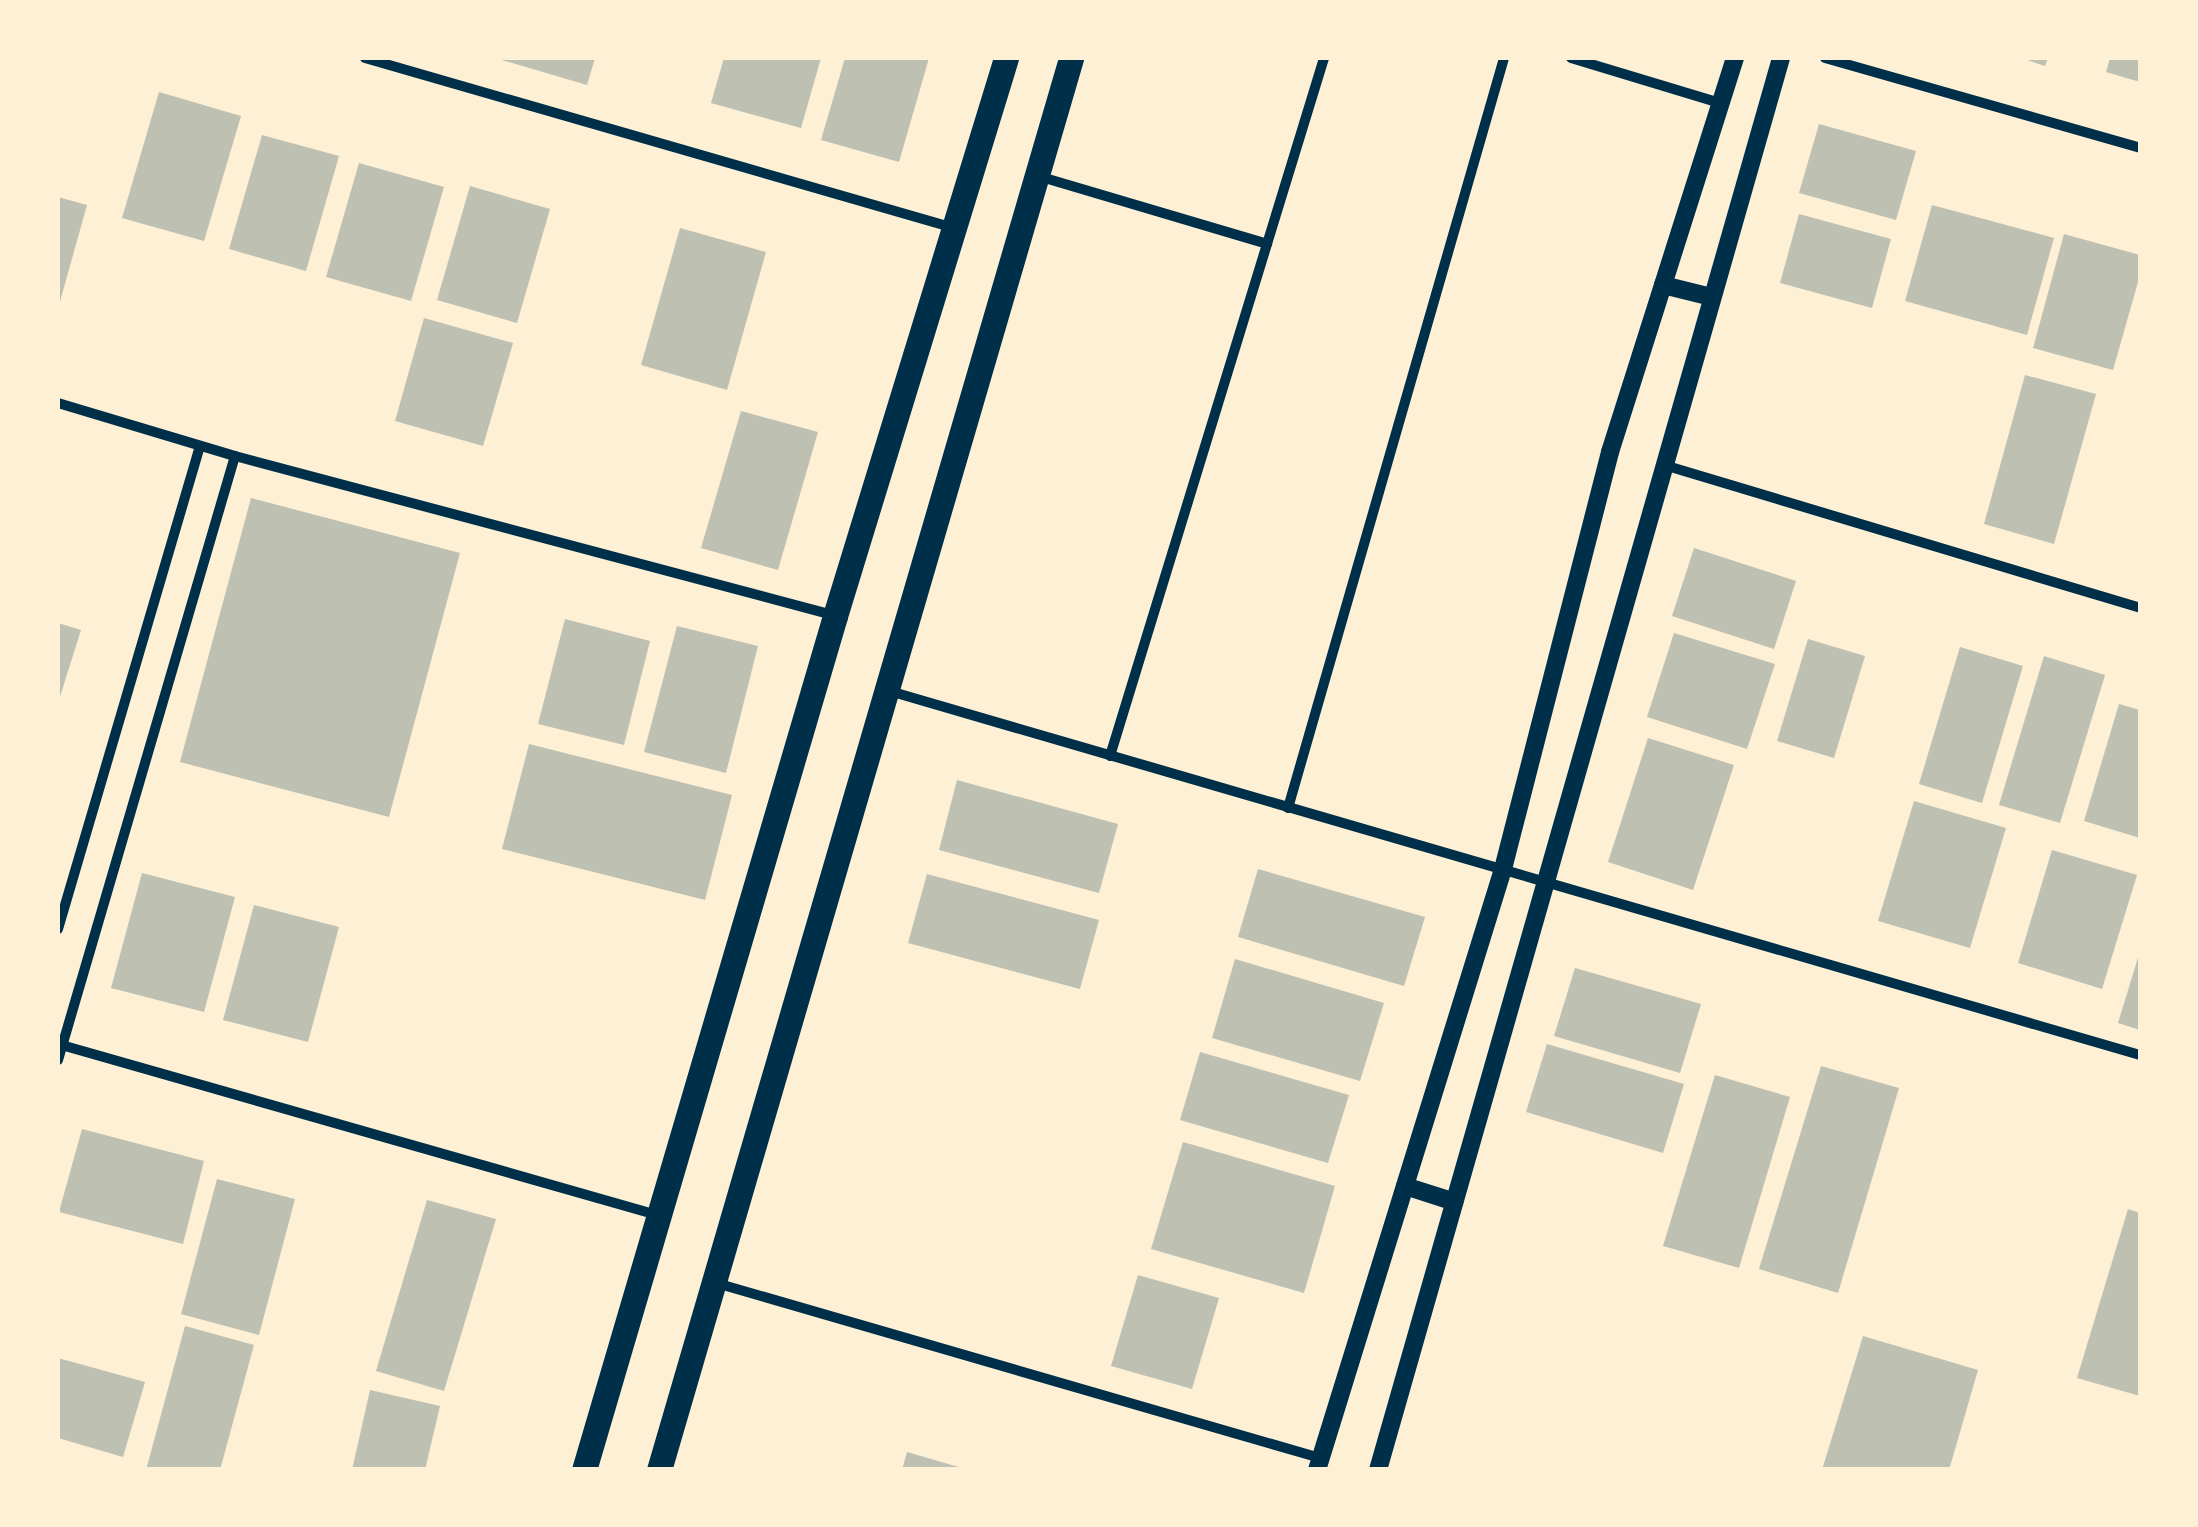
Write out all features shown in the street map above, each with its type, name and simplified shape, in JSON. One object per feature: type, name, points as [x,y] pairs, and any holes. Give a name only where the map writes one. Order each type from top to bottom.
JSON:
[{"type":"main road","points":[[584,1470],[836,616],[1006,58]]},
{"type":"main road","points":[[659,1470],[884,690],[1072,58]]},
{"type":"street","points":[[365,58],[954,228]]},
{"type":"street","points":[[1110,756],[1324,58]]},
{"type":"street","points":[[1288,808],[1504,58]]},
{"type":"street","points":[[1571,58],[1720,102]]},
{"type":"street","points":[[711,1282],[1318,1464],[1502,870],[1610,452],[1735,58]]},
{"type":"street","points":[[1378,1470],[1781,58]]},
{"type":"street","points":[[1825,58],[2140,148]]},
{"type":"street","points":[[1036,175],[1267,244]]},
{"type":"street","points":[[1663,284],[1711,297]]},
{"type":"street","points":[[58,402],[236,456],[836,616]]},
{"type":"street","points":[[58,929],[200,446]]},
{"type":"street","points":[[58,1060],[236,456]]},
{"type":"street","points":[[1663,464],[2140,608]]},
{"type":"street","points":[[884,690],[2140,1055]]},
{"type":"street","points":[[60,1044],[660,1216]]},
{"type":"street","points":[[1405,1186],[1455,1202]]},
{"type":"building","points":[[495,58],[595,58],[587,85]]},
{"type":"building","points":[[724,58],[821,58],[801,128],[711,103]]},
{"type":"building","points":[[845,58],[929,58],[899,162],[821,140]]},
{"type":"building","points":[[2021,58],[2048,58],[2045,66]]},
{"type":"building","points":[[2110,58],[2140,58],[2140,82],[2106,72]]},
{"type":"building","points":[[159,92],[241,116],[204,241],[122,218]]},
{"type":"building","points":[[1819,124],[1916,151],[1896,220],[1799,193]]},
{"type":"building","points":[[262,135],[339,156],[306,271],[229,249]]},
{"type":"building","points":[[359,163],[444,187],[411,301],[326,277]]},
{"type":"building","points":[[470,186],[550,209],[517,323],[437,300]]},
{"type":"building","points":[[58,197],[87,205],[59,305],[58,304]]},
{"type":"building","points":[[1932,205],[2054,238],[2027,335],[1905,301]]},
{"type":"building","points":[[1799,214],[1891,239],[1872,308],[1780,283]]},
{"type":"building","points":[[680,228],[766,252],[727,390],[641,365]]},
{"type":"building","points":[[2064,234],[2140,255],[2140,275],[2113,370],[2033,348]]},
{"type":"building","points":[[424,318],[513,343],[483,446],[395,421]]},
{"type":"building","points":[[2025,375],[2096,394],[2054,544],[1984,524]]},
{"type":"building","points":[[741,411],[818,432],[778,570],[701,548]]},
{"type":"building","points":[[251,498],[460,553],[389,817],[180,762]]},
{"type":"building","points":[[1694,548],[1796,581],[1774,649],[1672,616]]},
{"type":"building","points":[[565,619],[650,641],[624,745],[538,724]]},
{"type":"building","points":[[58,623],[81,630],[58,703]]},
{"type":"building","points":[[677,626],[758,646],[726,773],[644,752]]},
{"type":"building","points":[[1674,633],[1775,664],[1747,749],[1647,717]]},
{"type":"building","points":[[1808,639],[1865,656],[1834,758],[1777,741]]},
{"type":"building","points":[[1960,647],[2023,666],[1982,803],[1919,784]]},
{"type":"building","points":[[2044,656],[2105,675],[2060,823],[1999,805]]},
{"type":"building","points":[[2119,704],[2140,710],[2140,838],[2084,821]]},
{"type":"building","points":[[1648,738],[1734,765],[1693,890],[1608,862]]},
{"type":"building","points":[[529,744],[732,795],[705,900],[502,849]]},
{"type":"building","points":[[957,780],[1118,824],[1099,893],[939,850]]},
{"type":"building","points":[[1914,801],[2006,828],[1970,948],[1878,921]]},
{"type":"building","points":[[2052,850],[2137,875],[2102,989],[2018,963]]},
{"type":"building","points":[[1258,869],[1425,917],[1404,986],[1238,937]]},
{"type":"building","points":[[142,873],[235,897],[204,1012],[111,988]]},
{"type":"building","points":[[927,874],[1099,920],[1080,989],[908,943]]},
{"type":"building","points":[[254,905],[339,927],[308,1042],[223,1020]]},
{"type":"building","points":[[2140,951],[2140,1030],[2118,1023]]},
{"type":"building","points":[[1235,959],[1384,1003],[1360,1081],[1212,1038]]},
{"type":"building","points":[[1575,968],[1701,1004],[1680,1073],[1554,1036]]},
{"type":"building","points":[[1547,1044],[1684,1084],[1663,1153],[1526,1112]]},
{"type":"building","points":[[1200,1052],[1349,1095],[1328,1163],[1180,1120]]},
{"type":"building","points":[[1821,1066],[1899,1088],[1838,1293],[1759,1269]]},
{"type":"building","points":[[1715,1075],[1790,1097],[1739,1268],[1663,1246]]},
{"type":"building","points":[[82,1129],[204,1161],[183,1244],[59,1212]]},
{"type":"building","points":[[1183,1142],[1335,1186],[1304,1293],[1151,1249]]},
{"type":"building","points":[[217,1179],[295,1199],[259,1335],[181,1314]]},
{"type":"building","points":[[427,1200],[496,1219],[444,1391],[376,1371]]},
{"type":"building","points":[[2128,1209],[2140,1213],[2140,1396],[2077,1378]]},
{"type":"building","points":[[1138,1275],[1219,1298],[1192,1389],[1111,1366]]},
{"type":"building","points":[[185,1326],[254,1345],[220,1470],[146,1470]]},
{"type":"building","points":[[1863,1336],[1978,1370],[1949,1470],[1822,1470]]},
{"type":"building","points":[[58,1358],[145,1382],[123,1457],[58,1438]]},
{"type":"building","points":[[370,1390],[440,1406],[425,1470],[352,1470]]},
{"type":"building","points":[[907,1452],[962,1468],[962,1470],[902,1470]]}]
